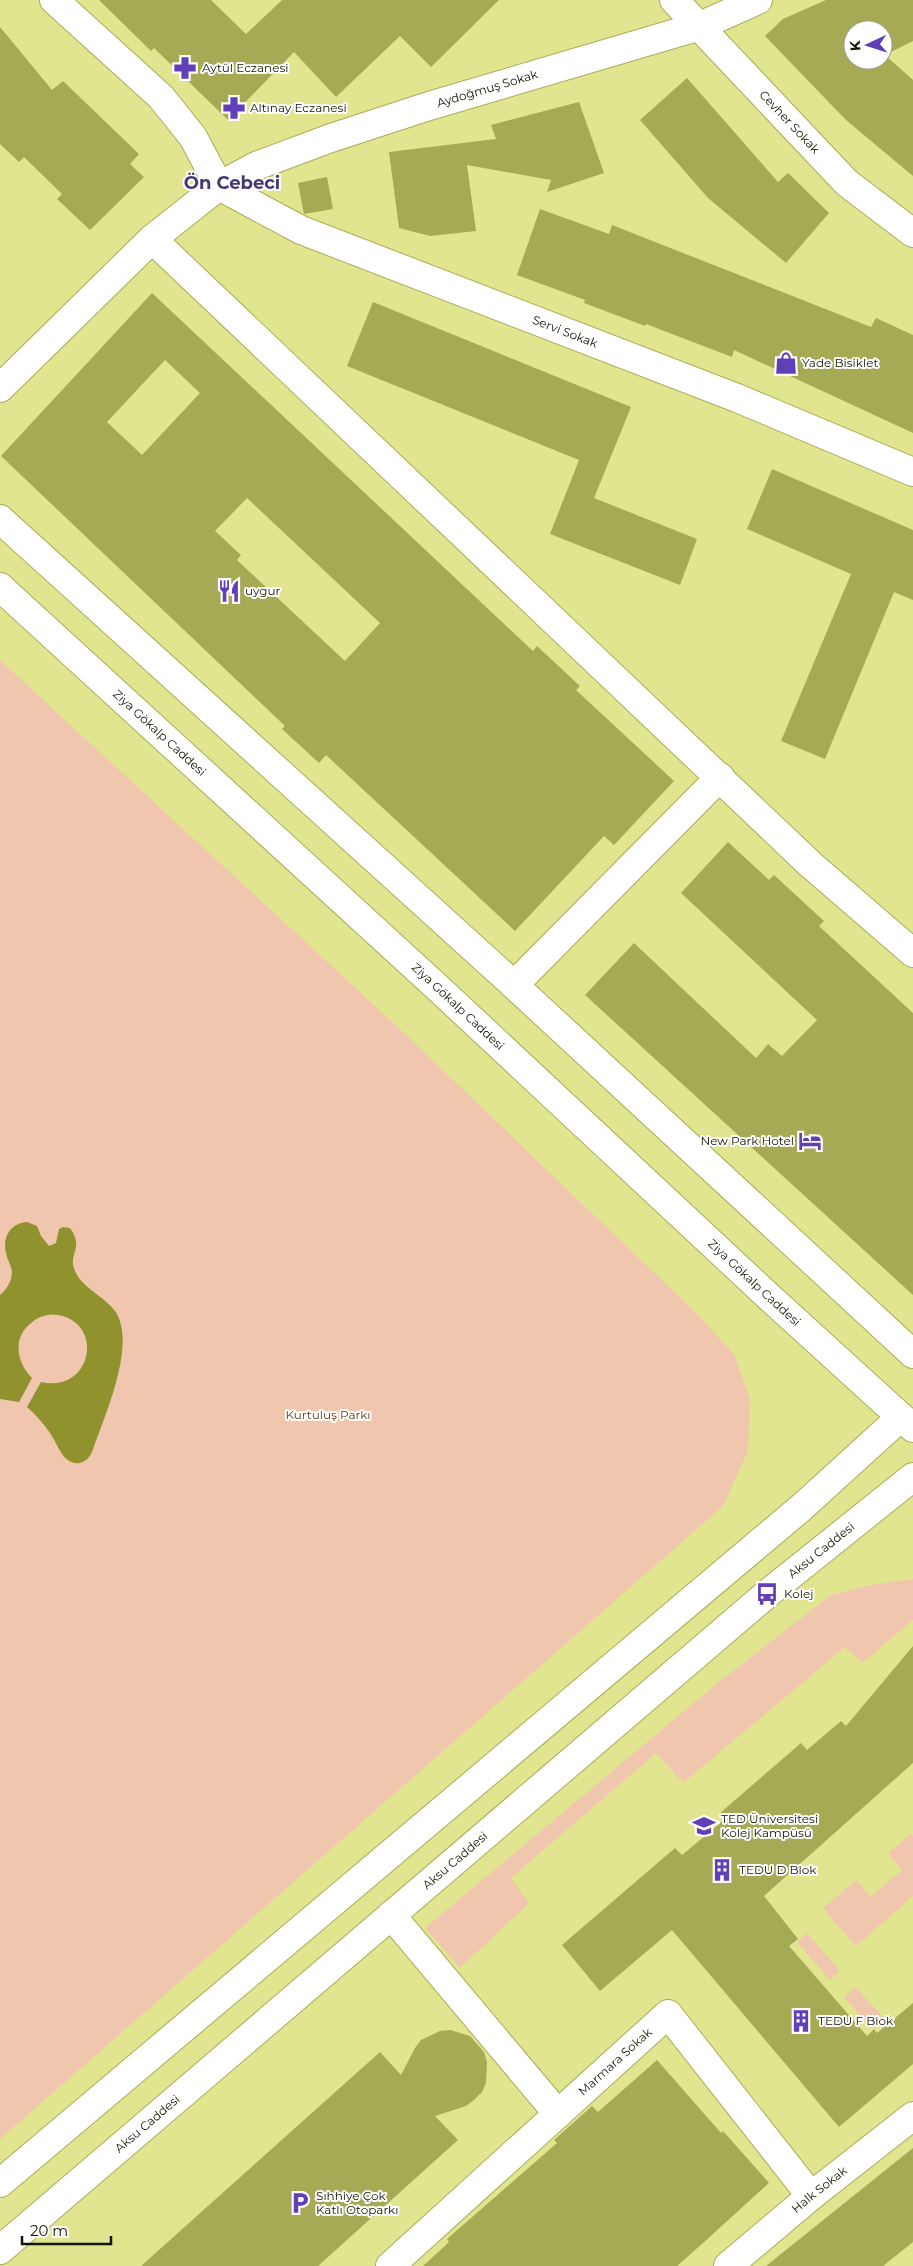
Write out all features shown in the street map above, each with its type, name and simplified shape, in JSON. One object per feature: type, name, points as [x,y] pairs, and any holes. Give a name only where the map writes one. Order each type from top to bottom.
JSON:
[{"type":"main road","points":[[54,0],[162,97],[193,137],[219,186]]},
{"type":"main road","name":"Cevher Sokak","points":[[674,0],[847,183],[913,233]]},
{"type":"main road","name":"Aydoğmuş Sokak","points":[[0,388],[152,239],[219,186],[256,166],[331,138],[429,106],[700,26],[758,0]]},
{"type":"main road","name":"Servi Sokak","points":[[219,186],[301,230],[737,398],[913,472]]},
{"type":"main road","points":[[152,239],[307,389],[810,864],[913,954]]},
{"type":"main road","points":[[0,519],[514,985],[913,1354]]},
{"type":"main road","name":"Ziya Gökalp Caddesi","points":[[0,587],[438,988],[768,1296],[909,1417]]},
{"type":"main road","points":[[514,985],[720,777]]},
{"type":"main road","points":[[0,2183],[909,1417]]},
{"type":"main road","name":"Aksu Caddesi","points":[[0,2250],[767,1594],[913,1477]]},
{"type":"main road","points":[[390,1915],[558,2114]]},
{"type":"main road","name":"Marmara Sokak","points":[[390,2266],[668,2014],[811,2196]]},
{"type":"main road","name":"Halk Sokak","points":[[728,2266],[811,2196],[913,2116]]},
{"type":"green space","name":"Kurtuluş Parkı","points":[[0,660],[400,1029],[694,1311],[734,1354],[750,1399],[748,1451],[723,1506],[0,2139]]},
{"type":"green space","points":[[913,1579],[913,1620],[862,1663],[845,1647],[683,1783],[656,1753],[511,1878],[529,1903],[460,1968],[425,1928],[720,1681],[831,1595],[865,1586]]},
{"type":"green space","points":[[911,1834],[913,1836],[913,1896],[856,1946],[823,1908],[856,1880],[870,1897],[902,1870],[888,1853]]},
{"type":"green space","points":[[807,1933],[840,1971],[830,1980],[797,1942]]},
{"type":"green space","points":[[855,1987],[883,2017],[871,2028],[844,1997]]},
{"type":"shaded area","points":[[27,1222],[37,1226],[41,1236],[49,1246],[56,1243],[59,1229],[63,1227],[70,1228],[76,1241],[73,1265],[78,1277],[115,1311],[121,1325],[123,1342],[121,1361],[110,1402],[92,1452],[86,1460],[78,1463],[70,1461],[62,1454],[47,1429],[27,1407],[41,1382],[58,1383],[72,1378],[81,1368],[86,1356],[87,1343],[82,1331],[73,1321],[58,1315],[47,1315],[36,1319],[24,1330],[19,1344],[20,1358],[32,1378],[19,1402],[0,1399],[0,1295],[9,1284],[12,1271],[5,1242],[12,1228]]},
{"type":"building","points":[[99,0],[211,0],[246,34],[282,0],[499,0],[431,67],[400,36],[336,97],[294,52],[228,120],[154,48],[151,51]]},
{"type":"building","points":[[826,0],[913,0],[913,41],[893,51],[893,20],[843,20],[843,70],[893,70],[893,62],[913,80],[913,176],[846,120],[765,36],[783,19]]},
{"type":"building","points":[[0,27],[52,90],[63,81],[139,154],[130,164],[144,177],[90,230],[57,199],[62,194],[24,157],[19,162],[0,144]]},
{"type":"building","points":[[687,78],[778,182],[788,173],[829,213],[786,263],[708,198],[640,120]]},
{"type":"building","points":[[579,102],[604,173],[547,192],[551,180],[467,165],[476,231],[430,236],[399,228],[389,152],[496,139],[491,125]]},
{"type":"building","points":[[327,177],[333,209],[304,214],[298,183]]},
{"type":"building","points":[[540,209],[609,234],[612,225],[871,327],[876,318],[913,335],[913,433],[734,350],[732,357],[646,324],[645,326],[584,303],[585,300],[517,275]]},
{"type":"building","points":[[152,293],[533,651],[537,646],[580,686],[576,690],[674,781],[614,845],[604,836],[515,931],[326,755],[319,763],[282,729],[285,726],[1,456]],"holes":[[[165,360],[200,393],[142,455],[107,422]],[[247,498],[380,623],[345,661],[237,560],[241,555],[215,531]]]},
{"type":"building","points":[[373,302],[631,407],[594,498],[697,539],[680,585],[550,534],[579,460],[347,366]]},
{"type":"building","points":[[772,469],[913,530],[913,600],[894,592],[825,759],[781,741],[851,574],[747,529]]},
{"type":"building","points":[[728,842],[769,880],[774,875],[824,921],[819,926],[913,1013],[913,1295],[585,995],[634,943],[756,1058],[768,1044],[782,1056],[817,1020],[681,893]]},
{"type":"building","points":[[913,1646],[913,1763],[764,1896],[798,1939],[789,1946],[867,2036],[874,2029],[877,2033],[913,2003],[913,2064],[839,2127],[672,1930],[600,1991],[562,1945],[675,1848],[682,1855],[724,1820],[719,1814],[801,1743],[807,1750],[841,1721],[846,1726]]},
{"type":"building","name":"Sıhhiye Çok Katlı Otoparkı","points":[[450,2030],[470,2036],[484,2052],[487,2062],[486,2083],[482,2092],[466,2106],[435,2116],[458,2140],[318,2266],[141,2266],[380,2052],[401,2075],[421,2040],[440,2031]]},
{"type":"building","points":[[657,2060],[721,2133],[723,2131],[769,2183],[677,2266],[423,2266],[449,2242],[447,2239],[557,2143],[554,2140],[592,2106],[598,2112]]},
{"type":"building","points":[[913,2148],[913,2242],[883,2266],[766,2266]]},
{"type":"place","name":"Aytül Eczanesi","points":[[185,68]]},
{"type":"place","name":"Altınay Eczanesi","points":[[234,108]]},
{"type":"place","name":"Yade Bisiklet","points":[[786,363]]},
{"type":"place","name":"uygur","points":[[229,591]]},
{"type":"place","name":"New Park Hotel","points":[[810,1141]]},
{"type":"place","name":"Kolej","points":[[767,1594]]},
{"type":"place","name":"TED Üniversitesi Kolej Kampüsü","points":[[704,1826]]},
{"type":"place","name":"TEDU D Blok","points":[[722,1870]]},
{"type":"place","name":"TEDU F Blok","points":[[801,2021]]},
{"type":"place","name":"Sıhhiye Çok Katlı Otoparkı","points":[[300,2203]]},
{"type":"district","name":"Ön Cebeci","points":[[232,183]]}]
